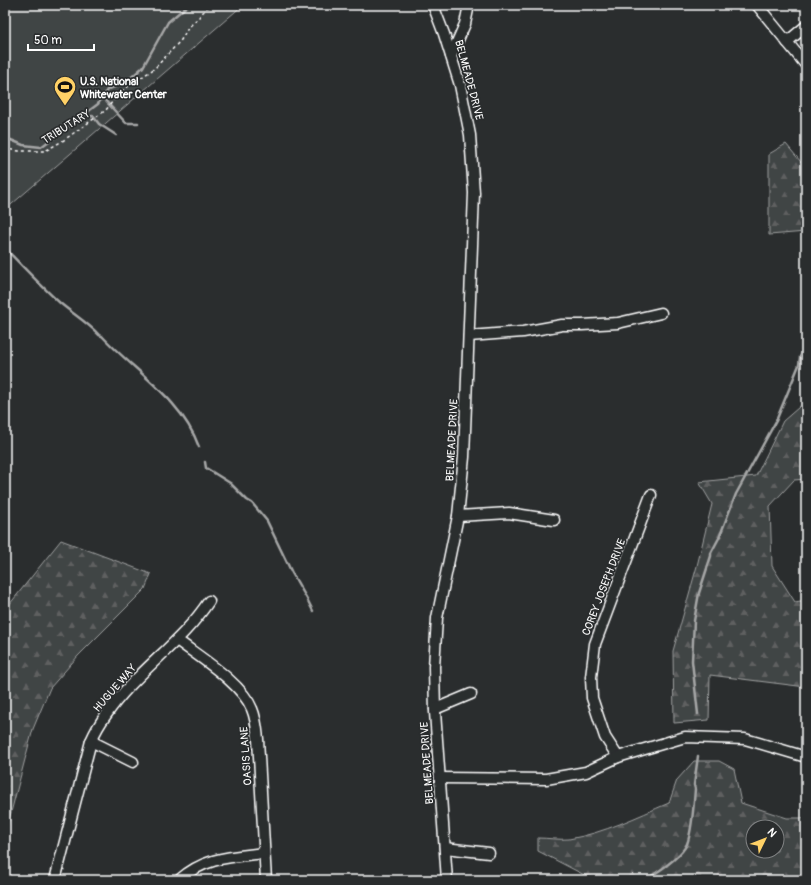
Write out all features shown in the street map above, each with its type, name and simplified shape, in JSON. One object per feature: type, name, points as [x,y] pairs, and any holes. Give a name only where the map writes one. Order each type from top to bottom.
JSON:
[{"type":"street","name":"BELMEADE DRIVE","points":[[432,5],[451,56],[464,104],[470,135],[474,193],[464,457],[458,516],[437,618],[434,667],[435,710],[447,880]]},
{"type":"street","points":[[451,56],[465,24],[469,5]]},
{"type":"street","points":[[757,5],[806,65]]},
{"type":"street","points":[[787,42],[806,26]]},
{"type":"street","points":[[469,336],[523,332],[562,325],[582,326],[618,323],[661,313]]},
{"type":"street","name":"COREY JOSEPH DRIVE","points":[[618,757],[605,737],[592,698],[591,677],[595,644],[651,495]]},
{"type":"street","points":[[458,516],[509,513],[554,520]]},
{"type":"street","name":"HUGUE WAY","points":[[55,880],[91,742],[106,714],[115,702],[196,620],[209,601]]},
{"type":"street","name":"OASIS LANE","points":[[177,640],[234,684],[252,707],[256,720],[258,739],[266,880]]},
{"type":"street","points":[[435,710],[471,694]]},
{"type":"street","points":[[440,778],[546,779],[586,772],[618,757],[685,737],[745,739],[806,757]]},
{"type":"street","points":[[91,742],[133,762]]},
{"type":"street","points":[[445,848],[489,853]]},
{"type":"street","points":[[179,880],[198,866],[211,860],[264,853]]},
{"type":"path","name":"TRIBUTARY","points":[[5,149],[20,151],[45,151],[89,123],[106,110],[119,93],[155,68],[181,40],[188,28],[209,5]]},
{"type":"green space","name":"U.S. National Whitewater Center","points":[[5,5],[243,5],[5,210]]},
{"type":"green space","points":[[786,144],[806,168],[806,232],[769,235],[769,154]]},
{"type":"green space","points":[[806,401],[806,479],[794,480],[770,506],[772,566],[795,602],[806,600],[806,687],[710,675],[709,720],[674,723],[673,651],[697,566],[712,504],[699,482],[756,476],[783,421]]},
{"type":"green space","points":[[61,540],[151,574],[145,589],[78,656],[50,688],[33,729],[5,835],[5,610]]},
{"type":"green space","points":[[694,761],[719,761],[734,769],[741,803],[787,818],[806,818],[806,880],[594,880],[538,851],[538,838],[569,839],[595,833],[669,803],[677,780]]},
{"type":"waterway","points":[[5,140],[11,140],[23,145],[41,147],[98,104],[107,90],[126,82],[143,67],[168,22],[188,5]]},
{"type":"waterway","points":[[102,97],[126,123],[138,123]]},
{"type":"waterway","points":[[82,117],[93,116],[99,124],[116,135]]},
{"type":"waterway","points":[[5,248],[53,297],[102,336],[170,400],[191,430],[199,447]]},
{"type":"waterway","points":[[698,714],[692,661],[694,621],[699,593],[711,553],[719,538],[736,494],[776,421],[799,365],[800,357],[806,348]]},
{"type":"waterway","points":[[205,462],[206,468],[230,483],[252,503],[267,521],[292,573],[313,611]]},
{"type":"waterway","points":[[645,880],[675,859],[687,844],[692,817],[698,756]]},
{"type":"place","name":"U.S. National Whitewater Center","points":[[65,106]]}]
